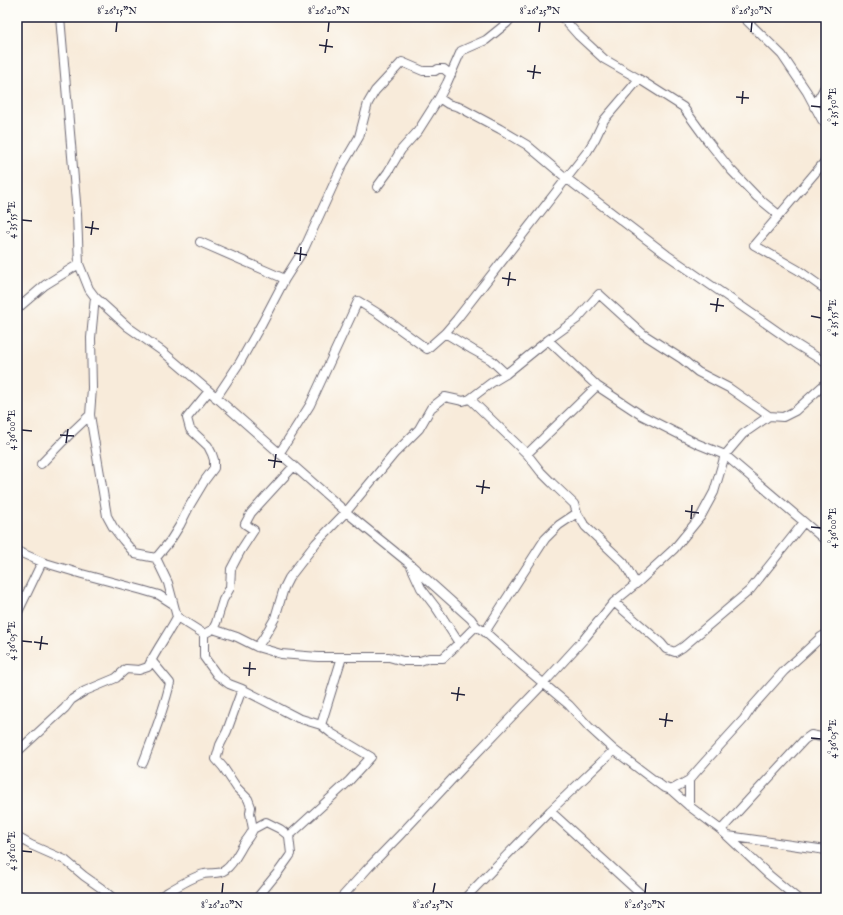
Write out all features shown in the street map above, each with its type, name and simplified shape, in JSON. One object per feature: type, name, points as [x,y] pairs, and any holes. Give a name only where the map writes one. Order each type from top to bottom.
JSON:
[{"type":"street","points":[[60,17],[77,214],[79,264],[89,289],[95,297],[128,327],[162,351],[346,512],[410,564],[471,619],[476,626],[485,632],[543,684],[569,705],[589,727],[614,750],[663,787],[671,790],[724,833],[769,875],[797,898]]},
{"type":"street","points":[[377,187],[401,150],[418,131],[439,98],[461,51],[486,40],[512,17]]},
{"type":"street","points":[[562,17],[578,35],[604,59],[683,107],[731,170],[757,197],[779,215]]},
{"type":"street","points":[[743,17],[782,55],[807,92],[814,107],[826,125]]},
{"type":"street","points":[[751,25],[756,17]]},
{"type":"street","points":[[216,398],[240,362],[284,279],[304,249],[342,166],[358,137],[368,103],[375,91],[402,62],[422,71],[444,69],[451,75]]},
{"type":"street","points":[[279,454],[310,406],[358,301],[427,348],[445,333],[586,152],[595,139],[604,120],[639,79]]},
{"type":"street","points":[[814,107],[826,85]]},
{"type":"street","points":[[439,98],[448,104],[459,107],[527,145],[566,178],[667,255],[794,344],[826,363]]},
{"type":"street","points":[[826,160],[754,245],[798,270],[826,290]]},
{"type":"street","points":[[200,242],[284,279]]},
{"type":"street","points":[[17,310],[45,285],[79,264]]},
{"type":"street","points":[[257,647],[275,618],[284,588],[289,578],[316,543],[346,512],[394,454],[419,429],[430,408],[445,397],[462,401],[470,399],[506,374],[548,340],[578,319],[599,294],[643,334],[682,359],[698,372],[729,388],[769,416],[783,417],[795,411],[826,383]]},
{"type":"street","points":[[95,297],[91,338],[92,388],[90,414],[107,516],[113,527],[135,554],[156,558]]},
{"type":"street","points":[[445,333],[491,360],[506,374]]},
{"type":"street","points":[[548,340],[597,386],[641,415],[698,444],[725,455],[826,541]]},
{"type":"street","points":[[527,454],[597,386]]},
{"type":"street","points":[[156,558],[173,536],[197,492],[214,468],[214,460],[208,446],[190,429],[188,418],[209,392]]},
{"type":"street","points":[[470,399],[527,454],[542,472],[574,504],[585,526],[624,564],[636,584]]},
{"type":"street","points":[[41,464],[90,414]]},
{"type":"street","points":[[341,898],[468,761],[543,684],[584,639],[614,602],[674,549],[701,516],[714,492],[725,455],[744,434],[769,416]]},
{"type":"street","points":[[204,634],[212,629],[216,623],[223,600],[230,588],[232,569],[241,550],[254,530],[245,524],[251,513],[294,466]]},
{"type":"street","points":[[485,632],[545,539],[559,525],[577,512]]},
{"type":"street","points":[[614,602],[666,649],[675,652],[683,647],[750,590],[804,522]]},
{"type":"street","points":[[17,551],[42,562],[159,595],[173,604]]},
{"type":"street","points":[[156,558],[168,583],[178,617],[204,634]]},
{"type":"street","points":[[17,614],[42,562]]},
{"type":"street","points":[[410,564],[421,588],[437,609],[459,643]]},
{"type":"street","points":[[17,752],[65,708],[71,700],[85,691],[116,678],[126,669],[139,670],[148,667],[178,617]]},
{"type":"street","points":[[212,629],[237,637],[257,647],[281,654],[318,657],[389,657],[403,661],[420,661],[429,658],[443,658],[476,626]]},
{"type":"street","points":[[204,634],[204,657],[217,675],[229,684],[242,689],[298,718],[320,725],[371,757],[349,781],[289,836]]},
{"type":"street","points":[[671,790],[689,780],[744,719],[752,707],[784,671],[826,634]]},
{"type":"street","points":[[320,725],[342,657]]},
{"type":"street","points":[[143,763],[155,733],[170,683],[151,660]]},
{"type":"street","points":[[158,898],[192,879],[204,874],[217,873],[225,870],[251,834],[253,829],[250,812],[251,807],[248,799],[237,788],[223,766],[216,760],[220,745],[227,731],[242,689]]},
{"type":"street","points":[[724,833],[804,740],[811,735],[826,738]]},
{"type":"street","points":[[465,898],[550,811],[614,750]]},
{"type":"street","points":[[689,780],[689,806]]},
{"type":"street","points":[[550,811],[645,898]]},
{"type":"street","points":[[253,829],[266,822],[280,829],[289,836],[291,854],[257,898]]},
{"type":"street","points":[[724,833],[826,850]]},
{"type":"street","points":[[17,837],[65,860],[113,898]]}]
